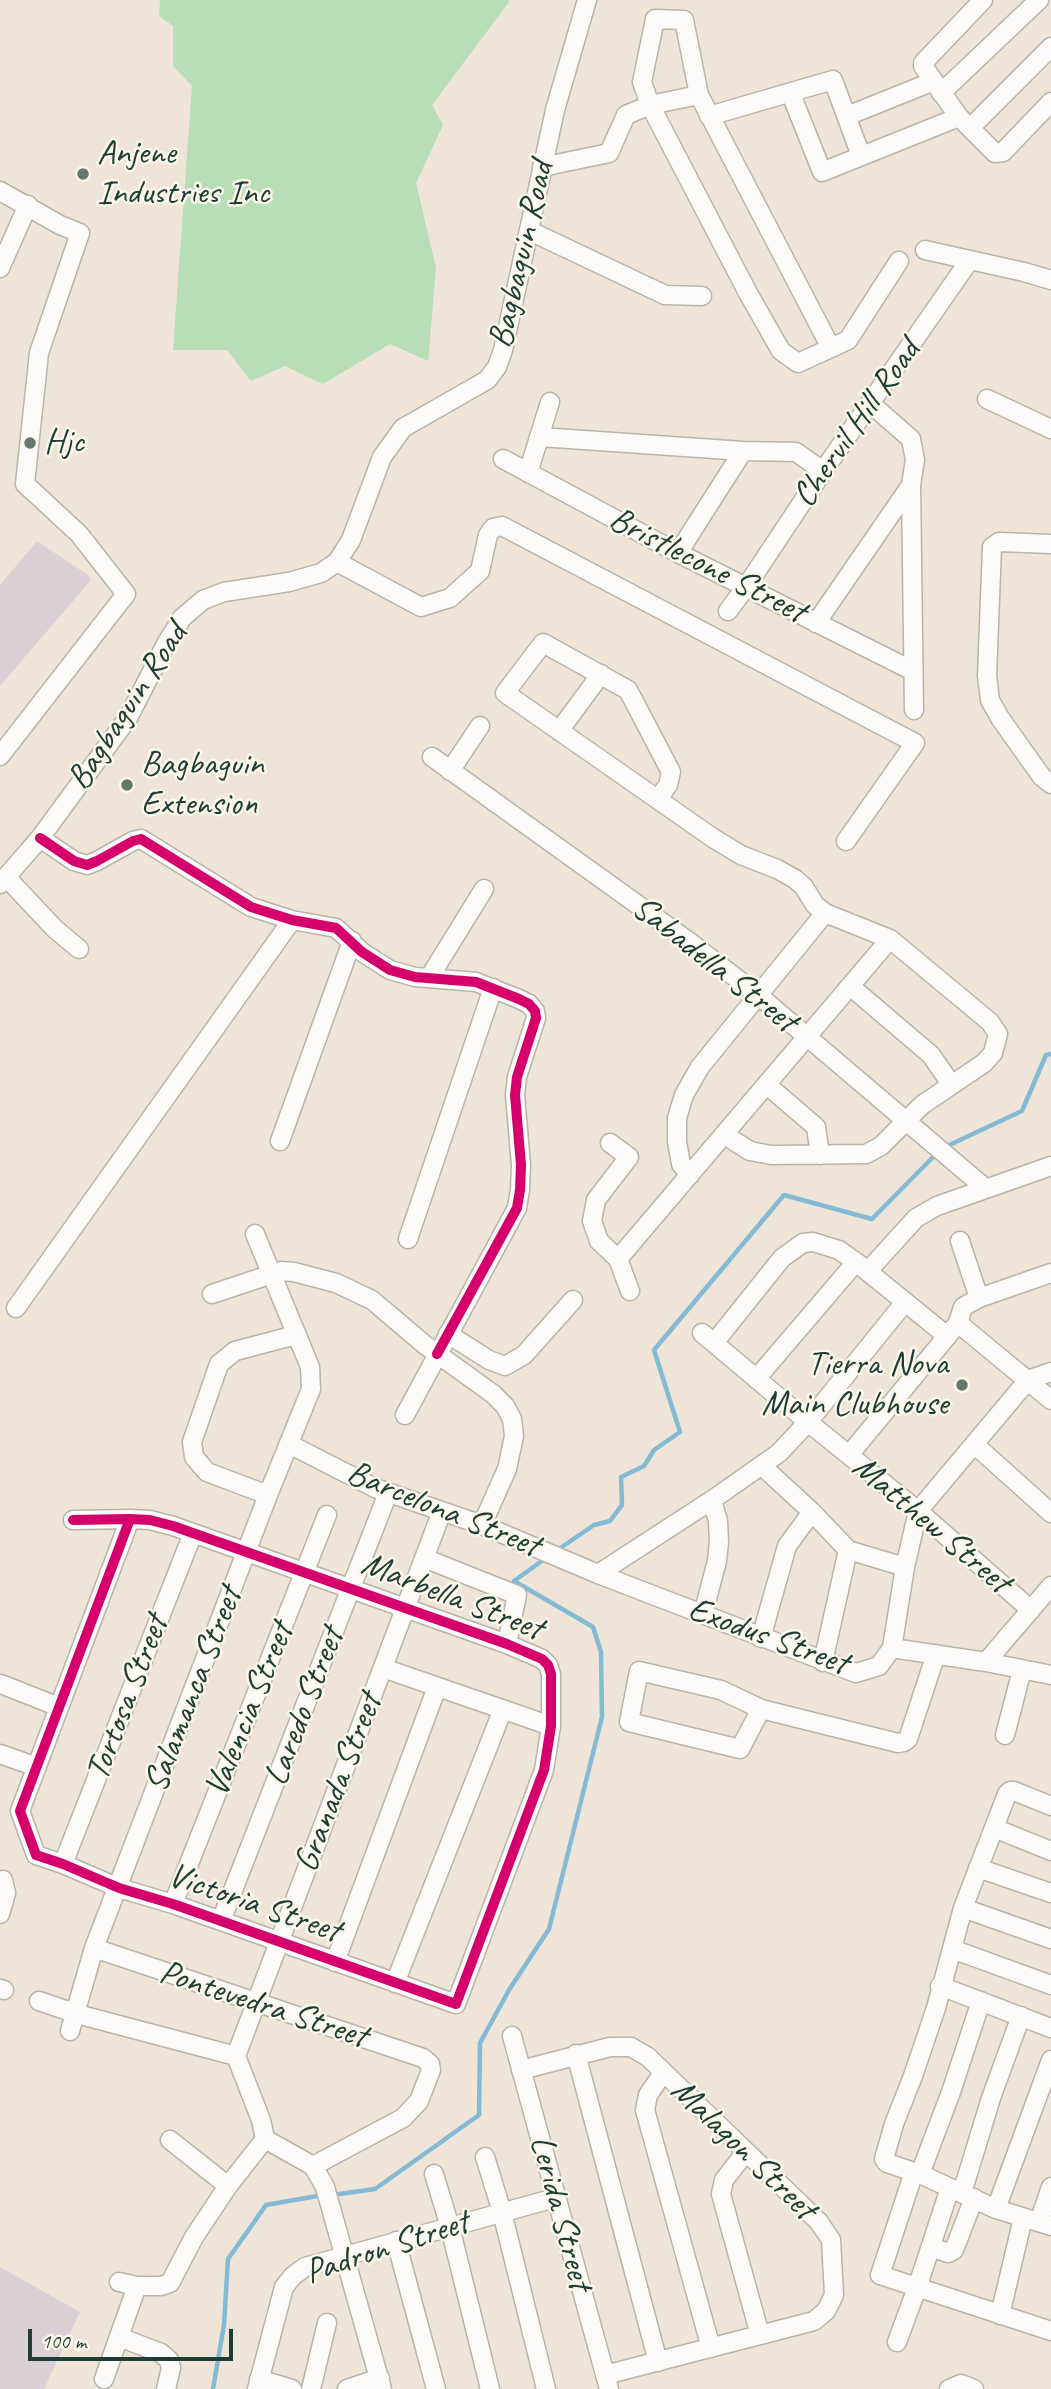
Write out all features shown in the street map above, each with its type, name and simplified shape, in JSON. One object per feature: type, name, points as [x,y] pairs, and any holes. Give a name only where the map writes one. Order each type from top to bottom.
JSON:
[{"type":"street","name":"Bagbaguin Road","points":[[3,880],[40,838],[128,718],[166,643],[182,618],[204,600],[224,592],[310,576],[321,573],[337,562],[351,540],[382,457],[403,428],[487,380],[497,367],[530,231],[555,110],[587,0]]},
{"type":"street","points":[[984,0],[923,66],[964,122],[995,153],[1003,152],[1051,102]]},
{"type":"street","points":[[848,116],[938,87],[1039,0]]},
{"type":"street","points":[[831,348],[699,95],[684,20],[655,19],[642,82],[650,105],[748,293],[782,351],[798,363],[831,348],[848,340],[899,261]]},
{"type":"street","points":[[791,93],[822,172],[964,122],[1051,47]]},
{"type":"street","points":[[709,117],[833,80],[862,156]]},
{"type":"street","points":[[542,167],[609,153],[626,115],[650,105],[699,95]]},
{"type":"street","points":[[0,191],[60,225],[80,233],[39,353],[25,484],[79,534],[126,594],[0,755]]},
{"type":"street","points":[[0,268],[28,205]]},
{"type":"street","points":[[530,231],[665,295],[702,296]]},
{"type":"street","points":[[925,250],[1051,280]]},
{"type":"street","name":"Chervil Hill Road","points":[[728,611],[969,261]]},
{"type":"street","points":[[987,399],[1051,429]]},
{"type":"street","points":[[528,474],[550,402]]},
{"type":"street","points":[[871,404],[911,439],[915,460],[911,485],[914,710]]},
{"type":"street","points":[[540,437],[743,451],[796,452],[823,471]]},
{"type":"street","points":[[678,553],[743,451]]},
{"type":"street","name":"Bristlecone Street","points":[[503,459],[678,553],[913,671]]},
{"type":"street","points":[[816,623],[911,485]]},
{"type":"street","points":[[337,562],[421,607],[450,598],[480,571],[488,535],[494,528],[502,526],[915,743],[846,841]]},
{"type":"street","points":[[1051,544],[999,542],[992,547],[987,677],[990,700],[1000,718],[1042,777],[1051,784]]},
{"type":"street","points":[[658,799],[668,785],[671,772],[628,690],[543,643],[505,692],[559,731],[658,799],[731,849],[795,879],[804,887],[815,905],[825,913],[891,939],[990,1023],[998,1034],[993,1053],[984,1063],[951,1084],[905,1121],[881,1146],[866,1154],[771,1155],[750,1151],[726,1134]]},
{"type":"street","points":[[559,731],[601,674]]},
{"type":"street","points":[[450,771],[480,726]]},
{"type":"street","name":"Sabadella Street","points":[[432,757],[681,936],[758,995],[985,1188]]},
{"type":"street","points":[[40,838],[74,861],[87,864],[141,839],[156,846],[234,898],[270,915],[336,928],[362,952],[390,970],[415,977],[457,979],[493,988],[529,1004],[535,1011],[536,1018],[517,1077],[515,1095],[521,1165],[517,1208],[405,1415]]},
{"type":"street","points":[[3,880],[79,949]]},
{"type":"street","points":[[429,978],[484,889]]},
{"type":"street","points":[[690,1175],[681,1164],[677,1142],[677,1118],[684,1095],[700,1067],[825,913]]},
{"type":"street","points":[[16,1308],[292,920]]},
{"type":"street","points":[[618,1259],[891,939]]},
{"type":"street","points":[[280,1141],[352,941]]},
{"type":"street","points":[[850,986],[931,1055],[951,1084]]},
{"type":"street","points":[[408,1239],[493,988]]},
{"type":"street","points":[[767,1085],[816,1127],[820,1155]]},
{"type":"street","points":[[610,1143],[629,1157],[596,1200],[592,1221],[598,1241],[618,1259],[630,1291]]},
{"type":"street","points":[[756,1379],[862,1266],[916,1218],[937,1206],[1051,1166]]},
{"type":"street","name":"Salamanca Street","points":[[70,2031],[94,1948],[268,1495],[307,1403],[312,1379],[310,1367],[255,1234]]},
{"type":"street","points":[[960,1241],[979,1298]]},
{"type":"street","name":"Matthew Street","points":[[862,1266],[824,1244],[803,1243],[782,1258],[708,1338],[808,1423],[918,1510],[1031,1610]]},
{"type":"street","points":[[862,1266],[905,1302],[1028,1380],[1051,1400]]},
{"type":"street","points":[[212,1294],[270,1274],[294,1272],[314,1276],[356,1291],[386,1310],[438,1354],[493,1394],[505,1406],[512,1419],[513,1449],[482,1525]]},
{"type":"street","points":[[849,1455],[953,1330],[963,1307],[979,1298],[1051,1273]]},
{"type":"street","points":[[448,1334],[489,1360],[505,1366],[524,1355],[573,1300]]},
{"type":"street","points":[[598,1574],[779,1453],[808,1423],[905,1302]]},
{"type":"street","points":[[268,1495],[207,1472],[194,1457],[192,1442],[219,1364],[235,1352],[296,1335]]},
{"type":"street","points":[[1028,1380],[1051,1372]]},
{"type":"street","name":"Exodus Street","points":[[598,1574],[822,1662],[856,1673],[879,1666],[892,1648],[905,1567],[918,1510],[1028,1380]]},
{"type":"street","name":"Barcelona Street","points":[[289,1444],[388,1493],[482,1525],[598,1574]]},
{"type":"street","points":[[974,1444],[1051,1513]]},
{"type":"street","points":[[762,1466],[848,1550],[905,1567]]},
{"type":"street","name":"Laredo Street","points":[[221,1921],[388,1493]]},
{"type":"street","points":[[703,1614],[717,1562],[719,1542],[718,1521],[712,1500]]},
{"type":"street","name":"Granada Street","points":[[236,2056],[442,1511]]},
{"type":"street","points":[[761,1638],[787,1546],[812,1512]]},
{"type":"street","name":"Valencia Street","points":[[173,1904],[327,1515]]},
{"type":"street","points":[[0,1754],[37,1767],[131,1519]]},
{"type":"street","name":"Marbella Street","points":[[73,1520],[150,1520],[507,1644],[542,1659],[548,1665],[551,1674],[551,1726],[539,1790],[456,2004]]},
{"type":"street","name":"Tortosa Street","points":[[63,1864],[192,1533]]},
{"type":"street","points":[[822,1662],[848,1550]]},
{"type":"street","points":[[424,1558],[517,1595],[507,1644]]},
{"type":"street","points":[[986,1662],[1051,1586]]},
{"type":"street","points":[[892,1648],[1051,1675]]},
{"type":"street","points":[[761,1709],[740,1749],[629,1722],[639,1671],[721,1690],[761,1709],[898,1743],[904,1742],[908,1739],[936,1654]]},
{"type":"street","points":[[383,1668],[551,1726]]},
{"type":"street","points":[[1005,1735],[1022,1670]]},
{"type":"street","points":[[1,1684],[59,1707]]},
{"type":"street","points":[[335,1962],[437,1687]]},
{"type":"street","points":[[396,1983],[503,1709]]},
{"type":"street","name":"Victoria Street","points":[[37,1767],[20,1811],[36,1855],[119,1888],[173,1904],[456,2004]]},
{"type":"street","points":[[1038,2222],[996,2209],[884,2160],[894,2124],[936,2008],[963,1908],[1007,1794],[1010,1791],[1051,1806]]},
{"type":"street","points":[[994,1828],[1051,1851]]},
{"type":"street","points":[[978,1868],[1051,1893]]},
{"type":"street","points":[[0,1914],[6,1893],[3,1880]]},
{"type":"street","points":[[963,1908],[1051,1939]]},
{"type":"street","name":"Pontevedra Street","points":[[94,1948],[423,2058],[430,2064],[431,2070],[419,2101],[402,2118],[313,2166]]},
{"type":"street","points":[[952,1949],[1051,1985]]},
{"type":"street","points":[[940,1986],[1051,2028]]},
{"type":"street","points":[[39,2001],[77,2014],[236,2056],[261,2120],[265,2138],[313,2166],[326,2194],[381,2384],[346,2389]]},
{"type":"street","points":[[981,2001],[951,2092],[880,2272],[882,2277],[1051,2331]]},
{"type":"street","points":[[931,2247],[948,2253],[954,2250],[962,2193],[991,2098],[1021,2016]]},
{"type":"street","name":"Lerida Street","points":[[512,2036],[607,2382]]},
{"type":"street","name":"Malagon Street","points":[[521,2070],[610,2047],[631,2048],[648,2057],[819,2222],[831,2240],[835,2295],[826,2311],[814,2321],[658,2362],[607,2382]]},
{"type":"street","points":[[576,2054],[658,2362]]},
{"type":"street","points":[[996,2209],[1051,2060]]},
{"type":"street","name":"Malagon Street","points":[[663,2073],[648,2095],[645,2110],[711,2348]]},
{"type":"street","points":[[119,2281],[137,2286],[161,2286],[170,2283],[194,2236],[265,2138]]},
{"type":"street","points":[[170,2140],[228,2186]]},
{"type":"street","points":[[745,2153],[723,2180],[721,2194],[760,2335]]},
{"type":"street","points":[[485,2157],[502,2212],[547,2389]]},
{"type":"street","points":[[435,2174],[490,2389]]},
{"type":"street","points":[[1000,2315],[1051,2187]]},
{"type":"street","points":[[897,2342],[931,2247],[962,2193]]},
{"type":"street","name":"Padron Street","points":[[258,2384],[284,2287],[305,2267],[555,2198]]},
{"type":"street","points":[[396,2241],[436,2389]]},
{"type":"street","points":[[104,2379],[137,2286]]},
{"type":"street","points":[[311,2389],[327,2323]]},
{"type":"street","points":[[119,2337],[160,2353],[169,2360],[171,2368],[166,2389]]},
{"type":"street","points":[[258,2384],[292,2389]]},
{"type":"street","points":[[949,2389],[961,2384],[974,2389]]},
{"type":"shaded area","points":[[37,541],[88,575],[91,580],[0,686],[0,585]]},
{"type":"shaded area","points":[[0,2267],[80,2312],[44,2389],[0,2389]]},
{"type":"green space","points":[[160,0],[508,0],[432,105],[443,125],[416,183],[436,268],[428,361],[390,344],[323,384],[285,366],[251,381],[227,350],[173,350],[192,86],[173,66],[173,26],[159,16]]},
{"type":"waterway","points":[[945,1147],[1022,1111],[1046,1055],[1051,1054]]},
{"type":"waterway","points":[[556,1551],[594,1525],[610,1521],[622,1505],[621,1477],[644,1466],[654,1450],[680,1432],[654,1350],[784,1195],[872,1219],[938,1152]]},
{"type":"waterway","points":[[332,2195],[375,2189],[479,2115],[480,2043],[509,1990],[549,1929],[602,1717],[601,1652],[593,1627],[514,1581],[546,1558]]},
{"type":"waterway","points":[[213,2389],[224,2325],[228,2259],[266,2205],[323,2195]]},
{"type":"cycle path","points":[[40,838],[74,861],[87,865],[141,839],[251,907],[292,920],[336,928],[362,952],[390,970],[415,977],[476,982],[519,999],[535,1011],[536,1018],[517,1077],[515,1095],[521,1165],[517,1208],[437,1354]]},
{"type":"cycle path","points":[[73,1520],[130,1519],[150,1520],[173,1526],[507,1644],[542,1659],[548,1665],[551,1674],[551,1726],[544,1770],[456,2004],[173,1904],[119,1888],[36,1855],[20,1811],[130,1519]]},
{"type":"place","name":"Anjene Industries Inc","points":[[83,174]]},
{"type":"place","name":"Hjc","points":[[30,443]]},
{"type":"place","name":"Bagbaguin Extension","points":[[127,785]]},
{"type":"place","name":"Tierra Nova Main Clubhouse","points":[[962,1385]]}]
